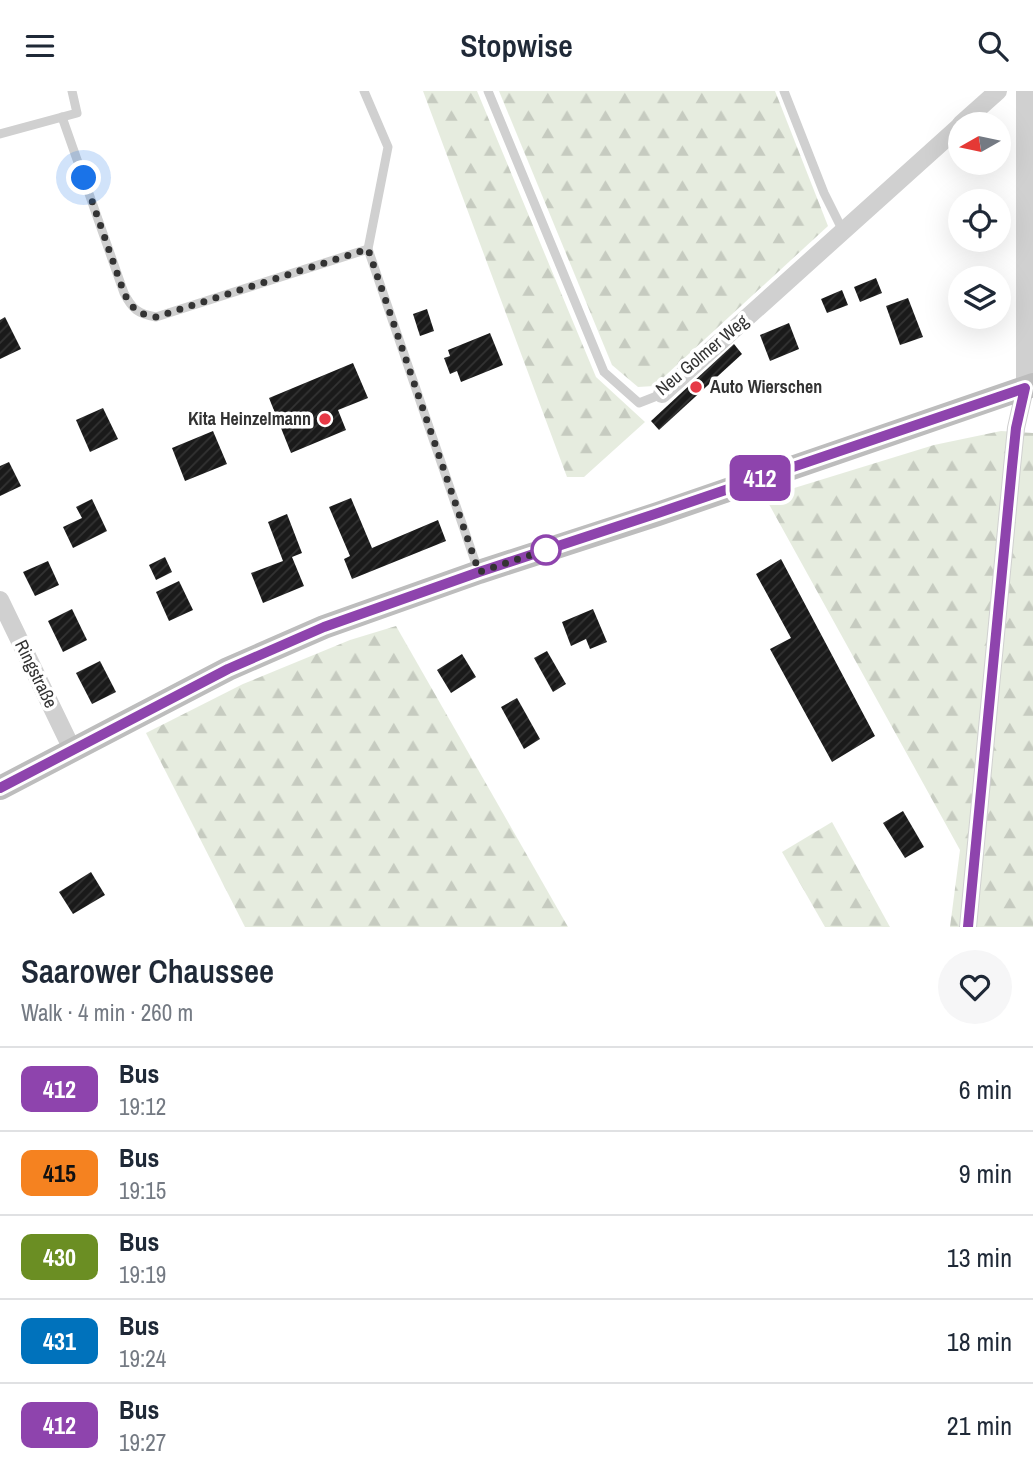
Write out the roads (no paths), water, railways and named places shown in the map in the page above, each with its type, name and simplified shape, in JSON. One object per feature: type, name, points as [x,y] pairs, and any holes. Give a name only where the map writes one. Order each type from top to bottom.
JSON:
[{"type":"main road","points":[[0,787],[228,669],[324,627],[1029,386]]},
{"type":"street","name":"Neu Golmer Weg","points":[[975,112],[998,91]]},
{"type":"street","points":[[968,927],[1016,428],[1029,386],[1025,91]]},
{"type":"street","name":"Neu Golmer Weg","points":[[662,394],[948,137]]},
{"type":"street","name":"Ringstraße","points":[[0,600],[72,749]]},
{"type":"lane","points":[[0,134],[77,113],[72,91]]},
{"type":"lane","points":[[364,91],[388,147],[368,249],[479,572]]},
{"type":"lane","name":"Neu Golmer Weg","points":[[488,91],[604,372],[639,403],[662,394]]},
{"type":"lane","points":[[784,91],[824,193],[843,231]]},
{"type":"lane","points":[[62,117],[124,293],[131,308],[141,315],[156,317],[368,249]]},
{"type":"place","name":"Auto Wierschen","points":[[696,387]]},
{"type":"place","name":"Kita Heinzelmann","points":[[325,419]]}]
